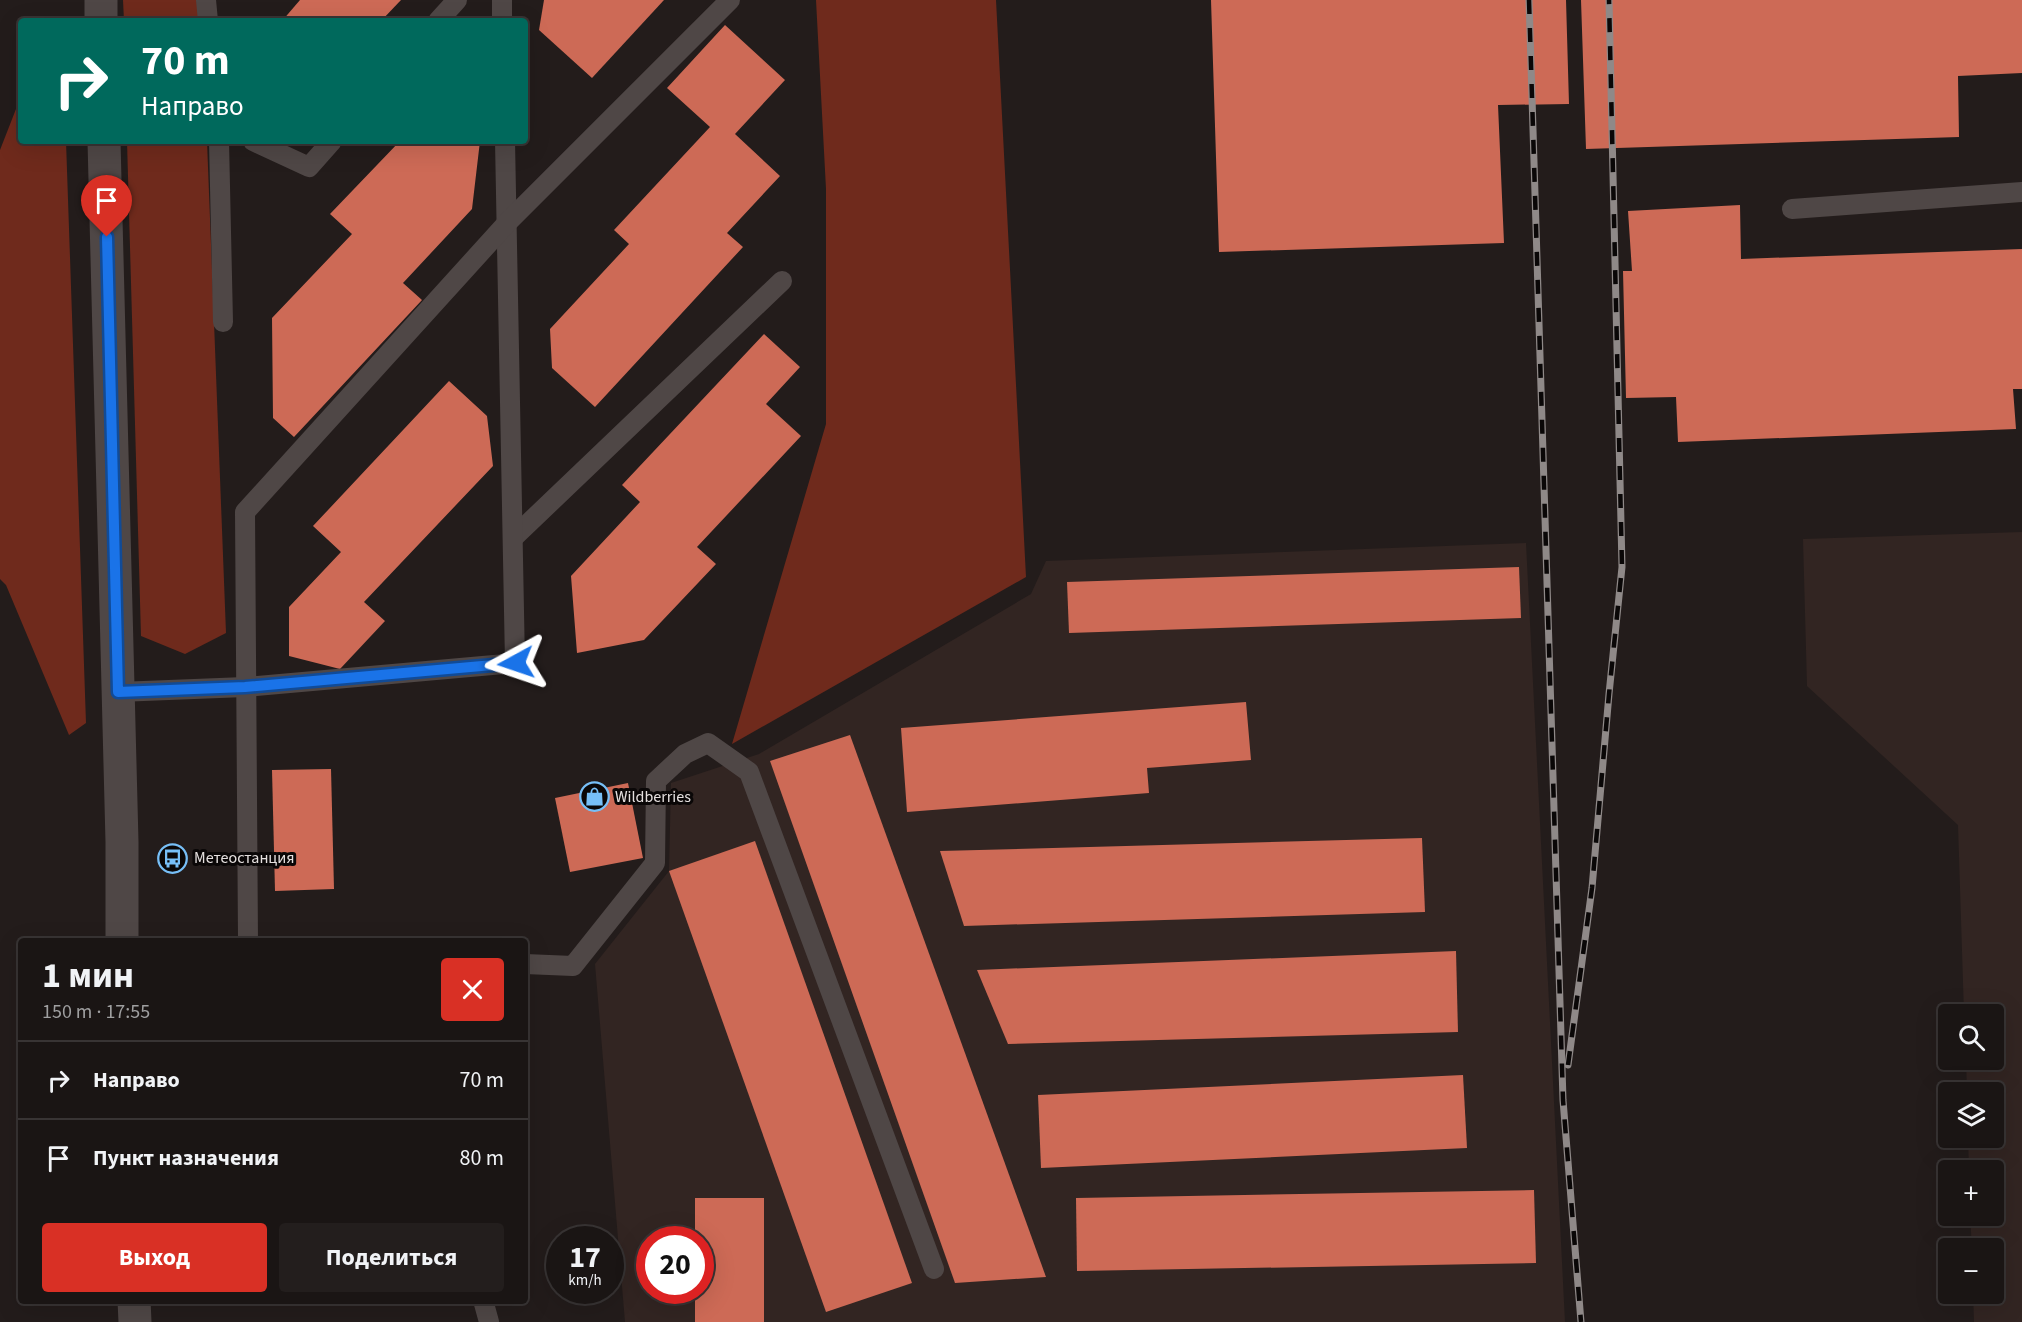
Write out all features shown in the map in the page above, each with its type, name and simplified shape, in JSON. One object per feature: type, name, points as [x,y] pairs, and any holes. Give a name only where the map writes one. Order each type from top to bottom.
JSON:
[{"type":"street","points":[[101,0],[101,18]]},
{"type":"street","points":[[104,144],[122,842],[122,938]]},
{"type":"street","points":[[134,1304],[135,1322]]},
{"type":"lane","points":[[206,0],[208,18]]},
{"type":"lane","points":[[441,18],[457,0]]},
{"type":"lane","points":[[502,0],[502,18]]},
{"type":"lane","points":[[248,938],[245,512],[507,223],[730,0]]},
{"type":"lane","points":[[219,144],[223,321]]},
{"type":"lane","points":[[259,144],[309,167],[329,144]]},
{"type":"lane","points":[[118,692],[245,687],[516,663],[505,144]]},
{"type":"lane","points":[[1792,209],[2022,192]]},
{"type":"lane","points":[[513,538],[782,281]]},
{"type":"lane","points":[[528,964],[573,966],[655,863],[656,781],[685,754],[708,743],[749,772],[934,1269]]},
{"type":"lane","points":[[484,1304],[489,1322]]},
{"type":"shaded area","points":[[123,0],[201,0],[202,18],[124,18]]},
{"type":"shaded area","points":[[816,0],[996,0],[1026,577],[732,744],[826,424],[826,189]]},
{"type":"shaded area","points":[[18,91],[18,144],[66,144],[86,723],[69,735],[6,585],[0,579],[0,150],[16,109]]},
{"type":"shaded area","points":[[127,144],[207,144],[226,633],[185,654],[141,636]]},
{"type":"shaded area","points":[[2022,532],[2022,1322],[1974,1322],[1973,1304],[2004,1304],[2004,1238],[1971,1238],[1971,1226],[2004,1226],[2004,1160],[1969,1160],[1968,1148],[2004,1148],[2004,1082],[1967,1082],[1966,1070],[2004,1070],[2004,1004],[1964,1004],[1958,825],[1807,686],[1803,539]]},
{"type":"shaded area","points":[[1526,543],[1565,1322],[625,1322],[624,1226],[617,1226],[595,964],[669,871],[671,783],[759,754],[1031,594],[1046,561]]},
{"type":"building","points":[[300,0],[401,0],[384,18],[285,18]]},
{"type":"building","points":[[544,0],[664,0],[592,78],[539,30]]},
{"type":"building","points":[[1211,0],[1566,0],[1569,104],[1498,105],[1504,243],[1219,252]]},
{"type":"building","points":[[1581,0],[2022,0],[2022,73],[1958,76],[1959,137],[1586,149]]},
{"type":"building","points":[[725,25],[785,80],[735,134],[780,176],[727,233],[743,247],[595,407],[552,368],[550,329],[629,244],[614,230],[710,127],[667,88]]},
{"type":"building","points":[[397,144],[480,144],[472,209],[403,283],[422,300],[294,437],[273,418],[272,318],[352,234],[330,214]]},
{"type":"building","points":[[1740,205],[1741,259],[2022,249],[2022,389],[2013,389],[2016,429],[1678,442],[1676,397],[1626,398],[1623,271],[1632,271],[1628,211]]},
{"type":"building","points":[[764,334],[800,367],[766,404],[801,436],[697,547],[716,564],[644,640],[577,653],[571,576],[640,502],[622,485]]},
{"type":"building","points":[[449,381],[487,416],[493,466],[364,602],[385,621],[340,669],[289,656],[289,607],[341,552],[313,526]]},
{"type":"building","points":[[1519,567],[1521,618],[1069,633],[1067,582]]},
{"type":"building","points":[[1246,702],[1251,760],[1147,768],[1149,793],[907,812],[901,728]]},
{"type":"building","points":[[850,735],[1046,1277],[955,1283],[770,761]]},
{"type":"building","points":[[331,769],[334,889],[275,891],[272,770]]},
{"type":"building","points":[[628,783],[643,858],[570,872],[555,798]]},
{"type":"building","points":[[1422,838],[1425,912],[964,926],[940,851]]},
{"type":"building","points":[[755,841],[912,1283],[826,1312],[669,871]]},
{"type":"building","points":[[1456,951],[1458,1032],[1008,1044],[977,970]]},
{"type":"building","points":[[1463,1075],[1467,1148],[1041,1168],[1038,1095]]},
{"type":"building","points":[[1534,1190],[1536,1263],[1077,1271],[1076,1198]]},
{"type":"building","points":[[695,1198],[764,1198],[764,1322],[695,1322],[695,1304],[714,1304],[714,1226],[695,1226]]},
{"type":"railway","points":[[1529,0],[1563,1100],[1581,1322]]},
{"type":"railway","points":[[1568,1065],[1592,888],[1622,567],[1609,0]]},
{"type":"place","name":"Wildberries","points":[[594,797]]},
{"type":"place","name":"Метеостанция","points":[[173,858]]},
{"type":"route","points":[[107,237],[118,692],[245,687],[516,663]]}]
